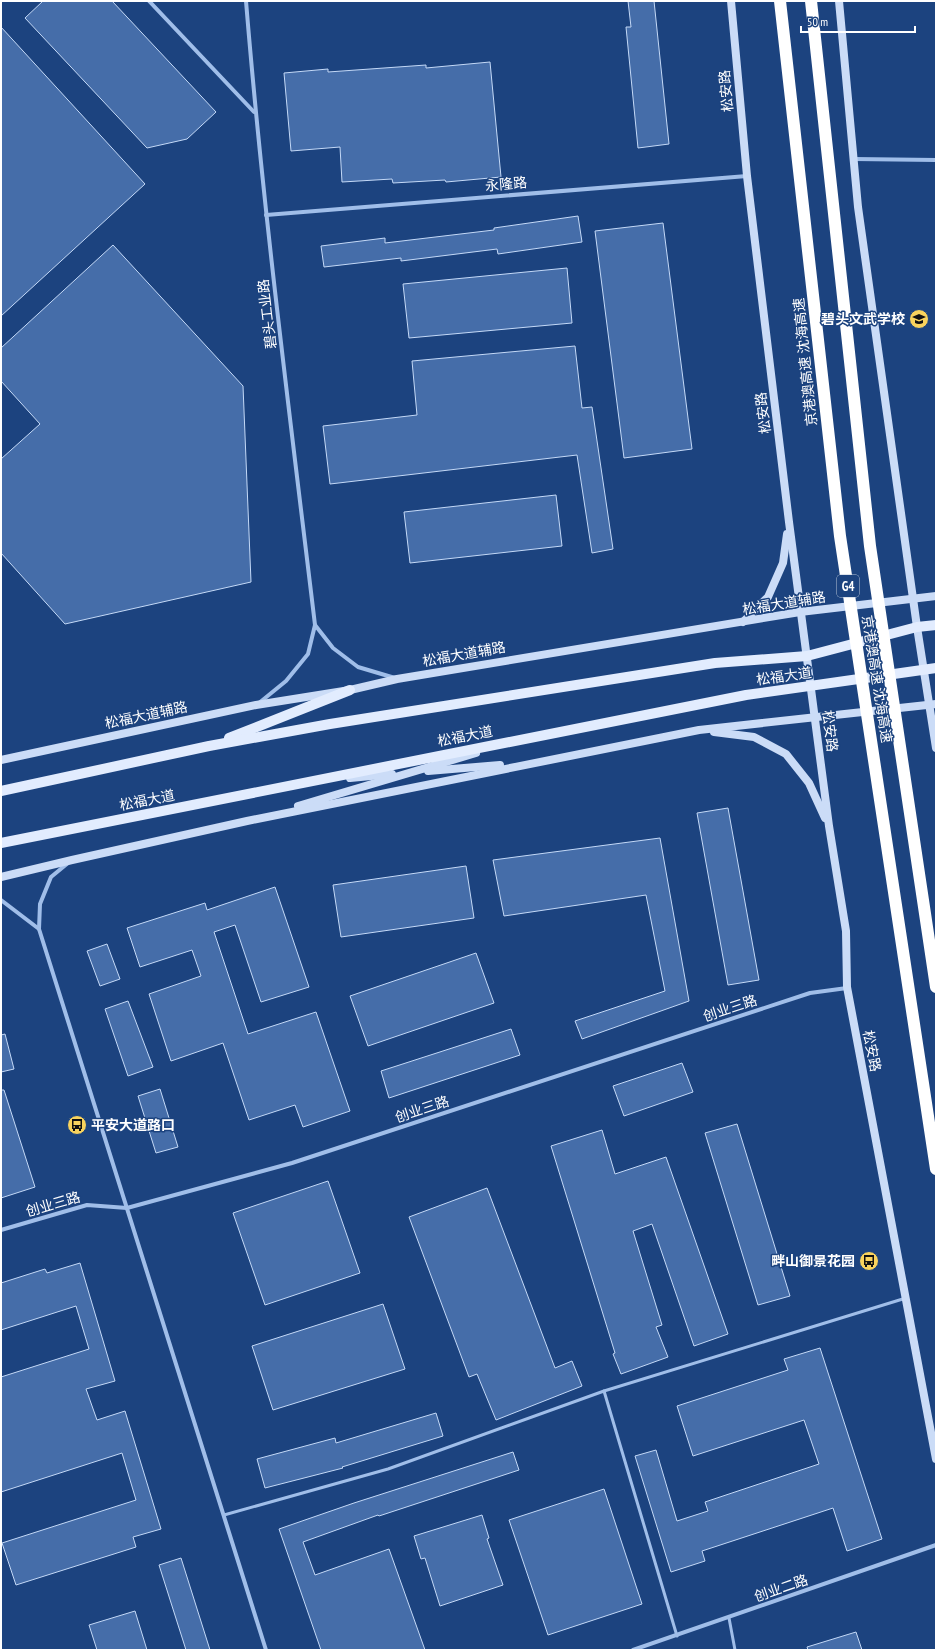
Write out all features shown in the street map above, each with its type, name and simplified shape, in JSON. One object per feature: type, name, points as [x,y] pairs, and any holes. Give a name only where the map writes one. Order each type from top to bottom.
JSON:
[{"type":"highway","name":"京港澳高速 沈海高速","points":[[780,1],[840,536],[936,1169]]},
{"type":"highway","name":"京港澳高速 沈海高速","points":[[811,1],[870,546],[936,987]]},
{"type":"main road","name":"松安路","points":[[731,1],[747,176],[800,612],[829,826],[846,931],[847,988],[936,1459]]},
{"type":"main road","points":[[839,1],[858,207],[923,670],[932,705],[936,748]]},
{"type":"main road","points":[[743,622],[768,597],[783,563],[789,522]]},
{"type":"main road","name":"松福大道辅路","points":[[1,760],[256,705],[350,690],[397,679],[709,626],[743,622],[800,612],[936,596]]},
{"type":"main road","name":"松福大道","points":[[1,791],[209,746],[330,724],[715,663],[807,656],[917,627],[936,625]]},
{"type":"main road","name":"松福大道","points":[[1,844],[746,695],[936,668]]},
{"type":"main road","points":[[209,746],[350,690]]},
{"type":"main road","points":[[1,877],[247,821],[699,730],[932,705]]},
{"type":"main road","points":[[699,730],[754,737],[786,754],[809,783],[829,826]]},
{"type":"main road","points":[[247,821],[520,740]]},
{"type":"main road","points":[[312,781],[555,760]]},
{"type":"street","points":[[149,1],[255,112]]},
{"type":"street","name":"碧头工业路","points":[[246,1],[255,112],[266,215],[315,625]]},
{"type":"street","points":[[853,159],[936,160]]},
{"type":"street","name":"永隆路","points":[[266,215],[747,176]]},
{"type":"street","points":[[315,625],[333,648],[358,667],[397,679]]},
{"type":"street","points":[[256,705],[286,681],[308,654],[315,625]]},
{"type":"street","points":[[72,860],[51,877],[40,904],[40,930],[266,1650]]},
{"type":"street","points":[[1,900],[40,930]]},
{"type":"street","name":"创业三路","points":[[1,1230],[87,1204],[127,1208],[292,1163],[810,993],[847,988]]},
{"type":"street","name":"创业二路","points":[[632,1650],[677,1636],[936,1545]]},
{"type":"lane","points":[[224,1515],[388,1469],[604,1391],[906,1298]]},
{"type":"lane","points":[[604,1391],[677,1636]]},
{"type":"lane","points":[[728,1618],[735,1650]]},
{"type":"building","points":[[43,1],[112,1],[216,112],[187,139],[147,148],[25,18]]},
{"type":"building","points":[[628,1],[654,1],[669,144],[638,148],[626,27],[631,27]]},
{"type":"building","points":[[1,27],[145,184],[1,316]]},
{"type":"building","points":[[490,62],[501,177],[446,182],[445,180],[393,183],[392,179],[342,182],[340,147],[291,151],[284,73],[328,69],[328,72],[426,65],[426,68]]},
{"type":"building","points":[[578,216],[582,242],[498,254],[497,249],[401,261],[401,258],[324,267],[321,246],[385,238],[385,243],[494,230],[494,228]]},
{"type":"building","points":[[663,223],[692,449],[624,458],[595,231]]},
{"type":"building","points":[[113,245],[243,386],[251,582],[65,624],[1,553],[1,459],[40,424],[1,381],[1,348]]},
{"type":"building","points":[[567,268],[572,323],[409,338],[403,284]]},
{"type":"building","points":[[575,346],[582,408],[592,407],[613,549],[592,553],[577,455],[330,484],[323,426],[417,415],[412,361]]},
{"type":"building","points":[[556,495],[562,546],[410,563],[404,512]]},
{"type":"building","points":[[728,808],[759,980],[728,985],[697,813]]},
{"type":"building","points":[[660,838],[689,1001],[582,1039],[575,1021],[665,991],[646,895],[504,916],[493,860]]},
{"type":"building","points":[[466,866],[474,918],[341,937],[333,885]]},
{"type":"building","points":[[275,887],[309,987],[261,1002],[235,925],[214,932],[248,1034],[316,1012],[350,1111],[303,1127],[295,1105],[249,1120],[223,1043],[171,1061],[149,994],[201,976],[192,950],[140,967],[127,928],[205,903],[207,910]]},
{"type":"building","points":[[107,944],[120,979],[100,986],[87,951]]},
{"type":"building","points":[[476,953],[494,1003],[368,1046],[350,996]]},
{"type":"building","points":[[128,1001],[153,1067],[128,1076],[105,1009]]},
{"type":"building","points":[[511,1029],[520,1055],[389,1098],[381,1071]]},
{"type":"building","points":[[5,1034],[14,1069],[1,1072],[1,1035]]},
{"type":"building","points":[[682,1063],[693,1092],[624,1116],[613,1086]]},
{"type":"building","points":[[160,1089],[178,1147],[156,1153],[138,1096]]},
{"type":"building","points":[[1,1090],[4,1090],[35,1187],[1,1198]]},
{"type":"building","points":[[737,1124],[790,1296],[758,1305],[705,1133]]},
{"type":"building","points":[[602,1130],[615,1174],[666,1157],[728,1334],[694,1346],[652,1224],[633,1231],[662,1325],[656,1327],[668,1357],[621,1374],[613,1354],[615,1353],[551,1146]]},
{"type":"building","points":[[328,1181],[360,1273],[265,1305],[233,1213]]},
{"type":"building","points":[[487,1188],[555,1368],[572,1361],[582,1386],[496,1420],[477,1374],[469,1377],[409,1217]]},
{"type":"building","points":[[80,1263],[115,1381],[86,1389],[97,1420],[125,1411],[161,1529],[133,1537],[136,1547],[16,1585],[2,1543],[136,1500],[122,1453],[1,1492],[1,1377],[89,1349],[76,1306],[1,1330],[1,1283],[45,1269],[47,1273]]},
{"type":"building","points":[[383,1304],[405,1369],[273,1410],[252,1346]]},
{"type":"building","points":[[820,1348],[882,1539],[847,1551],[833,1508],[702,1551],[705,1561],[671,1572],[635,1456],[656,1450],[677,1521],[708,1511],[705,1502],[819,1464],[804,1420],[693,1456],[677,1406],[788,1370],[784,1359]]},
{"type":"building","points":[[436,1413],[443,1436],[342,1467],[343,1468],[265,1488],[257,1459],[335,1438],[336,1443]]},
{"type":"building","points":[[513,1452],[519,1470],[379,1516],[378,1515],[303,1542],[315,1575],[389,1549],[425,1650],[321,1650],[279,1529],[354,1503]]},
{"type":"building","points":[[604,1489],[642,1604],[548,1635],[509,1520]]},
{"type":"building","points":[[482,1515],[489,1538],[487,1539],[503,1585],[440,1606],[425,1558],[421,1559],[414,1536]]},
{"type":"building","points":[[181,1558],[210,1650],[186,1650],[159,1565]]},
{"type":"building","points":[[135,1611],[147,1650],[97,1650],[89,1625]]},
{"type":"building","points":[[856,1632],[862,1650],[808,1650],[807,1647]]},
{"type":"place","name":"碧头文武学校","points":[[919,319]]},
{"type":"place","name":"平安大道路口","points":[[77,1125]]},
{"type":"place","name":"畔山御景花园","points":[[869,1261]]}]
